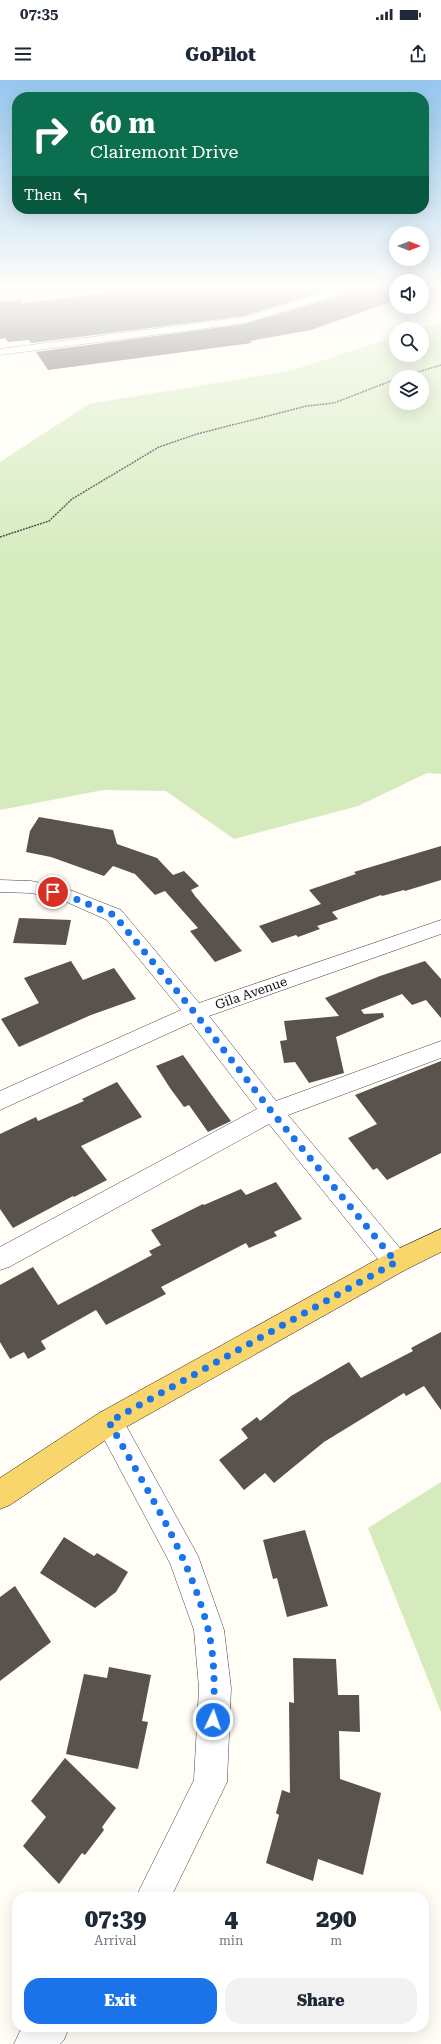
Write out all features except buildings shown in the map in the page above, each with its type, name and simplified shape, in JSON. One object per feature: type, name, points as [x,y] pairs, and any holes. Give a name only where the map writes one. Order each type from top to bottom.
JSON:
[{"type":"main road","points":[[0,1495],[109,1422],[396,1262],[441,1240]]},
{"type":"street","points":[[0,886],[31,887],[64,894],[114,915],[195,1013],[272,1112],[396,1262]]},
{"type":"street","name":"Gila Avenue","points":[[0,1100],[195,1013],[441,927]]},
{"type":"street","points":[[0,1259],[272,1112],[441,1049]]},
{"type":"street","points":[[109,1422],[183,1556],[209,1630],[215,1688],[210,1782],[155,1892]]},
{"type":"street","points":[[33,2044],[46,2032]]},
{"type":"path","points":[[0,537],[49,521],[72,499],[159,447],[197,434],[306,406],[334,403],[389,382]]},
{"type":"green space","points":[[235,380],[389,380],[389,410],[429,410],[429,380],[441,380],[441,774],[427,773],[358,806],[234,839],[166,791],[103,790],[0,810],[0,462],[89,404]]},
{"type":"green space","points":[[441,1482],[441,1712],[368,1528]]},
{"type":"route","points":[[53,892],[64,894],[114,915],[195,1013],[272,1112],[396,1262],[109,1422],[183,1556],[204,1615],[209,1630],[215,1688],[213,1720]]}]
